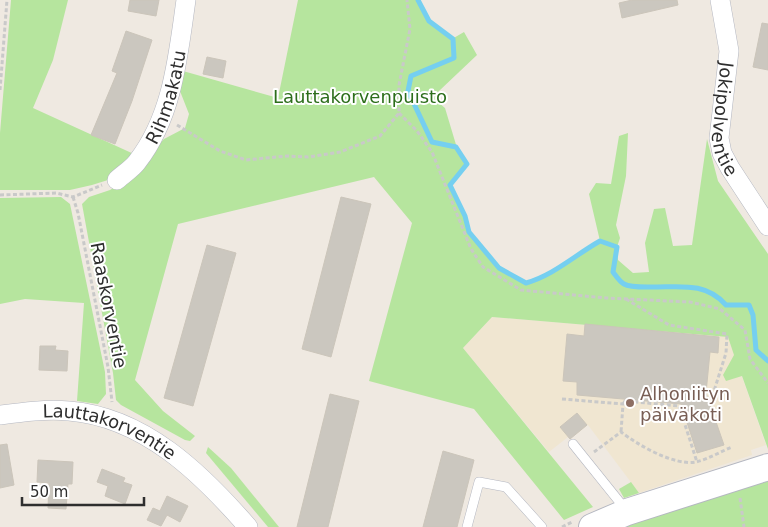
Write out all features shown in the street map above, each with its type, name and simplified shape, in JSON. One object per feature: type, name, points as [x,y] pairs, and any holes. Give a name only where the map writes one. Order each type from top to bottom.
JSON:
[{"type":"street","name":"Rihmakatu","points":[[117,180],[136,163],[156,132],[165,112],[179,51],[186,0]]},
{"type":"street","name":"Jokipolventie","points":[[720,0],[729,50],[719,138],[722,153],[768,226]]},
{"type":"street","name":"Lauttakorventie","points":[[0,415],[33,410],[69,411],[112,420],[150,438],[185,461],[248,527]]},
{"type":"street","points":[[592,527],[628,512],[768,467]]},
{"type":"lane","points":[[573,444],[628,512]]},
{"type":"lane","points":[[467,527],[479,482],[506,487],[542,527]]},
{"type":"path","points":[[0,90],[7,0]]},
{"type":"path","points":[[165,112],[180,128],[220,152],[246,160],[287,156],[308,157],[340,152],[380,136],[399,113],[400,85],[410,29],[407,0]]},
{"type":"path","points":[[399,113],[418,131],[432,152],[471,249],[483,267],[521,290],[626,299],[690,302],[720,308],[744,330],[750,359],[768,383]]},
{"type":"path","points":[[0,195],[56,193],[73,197],[117,180]]},
{"type":"path","name":"Raaskorventie","points":[[73,197],[78,213],[108,367],[113,408],[112,420]]},
{"type":"path","points":[[626,299],[669,325],[727,334],[726,353],[714,391]]},
{"type":"path","points":[[562,399],[622,404],[625,401],[679,406],[697,462]]},
{"type":"path","points":[[621,432],[622,404]]},
{"type":"path","points":[[584,459],[621,432]]},
{"type":"path","points":[[621,432],[646,448],[680,461],[697,462],[732,447]]},
{"type":"path","points":[[733,478],[742,507],[744,527]]},
{"type":"shaded area","name":"Alhoniityn päiväkoti","points":[[492,317],[728,337],[766,445],[751,450],[752,455],[639,493],[588,425],[570,439],[568,437],[549,452],[463,348]]},
{"type":"green space","points":[[11,0],[68,0],[53,60],[33,108],[136,155],[108,180],[70,190],[0,190],[0,133]]},
{"type":"green space","name":"Lauttakorvenpuisto","points":[[298,0],[418,0],[429,21],[452,39],[464,32],[477,55],[439,91],[439,103],[445,108],[457,148],[467,164],[450,185],[465,216],[469,232],[499,268],[526,283],[555,270],[600,241],[589,194],[596,183],[611,184],[619,136],[628,133],[626,176],[616,225],[620,238],[617,247],[618,260],[633,273],[649,272],[645,243],[654,209],[665,208],[673,246],[692,245],[707,139],[718,181],[768,254],[768,449],[742,376],[726,381],[723,375],[734,355],[728,337],[492,317],[463,348],[593,507],[564,520],[474,409],[369,381],[412,223],[374,177],[178,224],[135,380],[163,411],[195,436],[190,441],[185,440],[121,405],[116,400],[113,373],[82,204],[89,197],[110,190],[125,180],[164,139],[185,128],[189,114],[178,86],[183,71],[278,98]]},
{"type":"green space","points":[[61,197],[70,204],[105,372],[106,394],[98,404],[77,401],[84,303],[25,299],[0,304],[0,198]]},
{"type":"green space","points":[[208,447],[231,468],[279,527],[268,527],[206,453]]},
{"type":"green space","points":[[768,481],[768,527],[622,527]]},
{"type":"green space","points":[[631,482],[639,493],[624,498],[619,489]]},
{"type":"building","points":[[130,0],[159,0],[156,16],[128,11]]},
{"type":"building","points":[[632,0],[677,0],[678,5],[622,18],[619,3]]},
{"type":"building","points":[[762,23],[768,24],[768,70],[753,67]]},
{"type":"building","points":[[126,31],[152,40],[132,101],[115,144],[91,135],[117,73],[112,71]]},
{"type":"building","points":[[207,57],[226,61],[223,78],[203,74]]},
{"type":"building","points":[[341,197],[371,204],[331,357],[302,349]]},
{"type":"building","points":[[207,245],[236,253],[193,406],[164,398]]},
{"type":"building","points":[[585,324],[719,337],[718,353],[710,352],[706,393],[724,445],[697,453],[681,404],[577,395],[577,382],[563,381],[567,334],[584,336]]},
{"type":"building","points":[[40,346],[56,346],[55,350],[68,351],[67,371],[39,370]]},
{"type":"building","points":[[330,394],[359,401],[328,527],[297,527]]},
{"type":"building","points":[[577,413],[587,425],[570,439],[560,427]]},
{"type":"building","points":[[7,444],[14,485],[0,488],[0,445]]},
{"type":"building","points":[[443,451],[474,460],[457,527],[423,527]]},
{"type":"building","points":[[38,460],[73,462],[72,484],[68,484],[66,509],[48,508],[49,483],[37,482]]},
{"type":"building","points":[[102,469],[125,478],[123,482],[132,485],[125,504],[105,496],[108,486],[97,482]]},
{"type":"building","points":[[167,496],[188,506],[180,522],[167,515],[161,526],[147,520],[153,508],[160,511]]},
{"type":"waterway","points":[[418,0],[429,21],[453,39],[454,58],[411,76],[408,91],[432,142],[456,147],[467,164],[450,185],[465,216],[469,232],[499,268],[526,283],[555,270],[600,241],[617,247],[613,272],[626,285],[638,287],[689,287],[708,292],[726,305],[749,305],[753,315],[756,350],[768,361]]},
{"type":"place","name":"Alhoniityn päiväkoti","points":[[630,403]]}]
